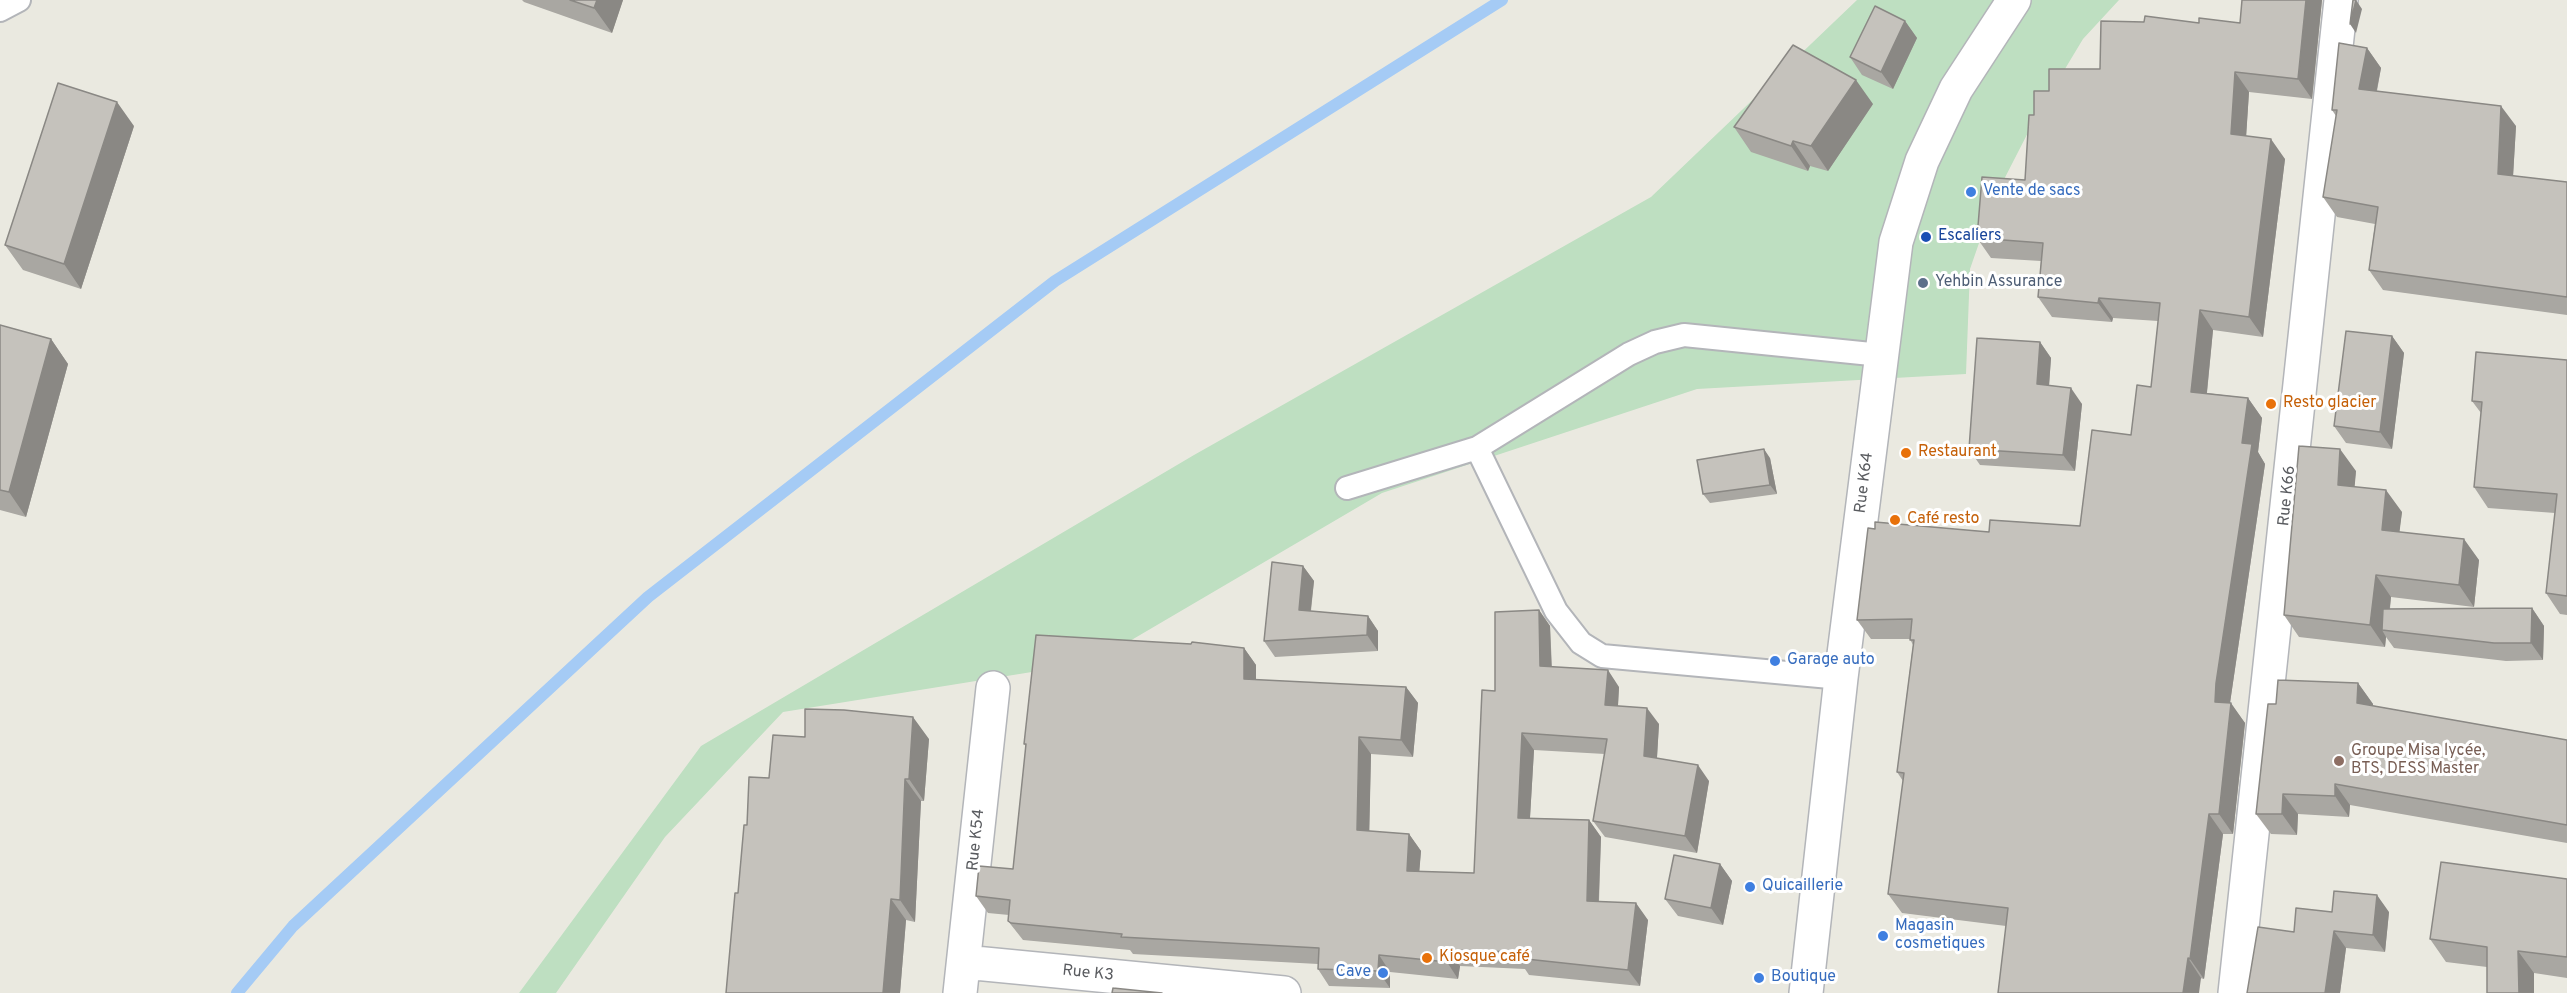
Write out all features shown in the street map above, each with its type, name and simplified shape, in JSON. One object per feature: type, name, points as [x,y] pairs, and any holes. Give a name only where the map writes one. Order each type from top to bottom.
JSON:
[{"type":"street","name":"Rue K64","points":[[1806,993],[1841,678],[1896,242],[1922,161],[1956,89],[2014,0]]},
{"type":"street","name":"Rue K66","points":[[2235,993],[2341,0]]},
{"type":"street","name":"Rue K54","points":[[962,977],[993,687]]},
{"type":"street","name":"Rue K3","points":[[962,977],[1284,993]]},
{"type":"lane","points":[[0,10],[20,0]]},
{"type":"lane","points":[[1347,488],[1477,448],[1629,354],[1655,342],[1684,335],[1881,355]]},
{"type":"lane","points":[[1477,448],[1556,611],[1581,643],[1602,656],[1841,678]]},
{"type":"green space","points":[[1857,0],[2119,0],[2083,39],[2036,117],[1995,197],[1970,269],[1966,374],[1697,389],[1382,493],[1094,662],[783,712],[665,837],[556,993],[519,993],[701,746],[1194,455],[1651,197]]},
{"type":"building","points":[[570,0],[597,0],[594,8]]},
{"type":"building","points":[[2242,0],[2306,0],[2298,79],[2235,72],[2231,134],[2271,139],[2249,317],[2200,310],[2191,392],[2248,398],[2242,443],[2252,444],[2216,683],[2215,702],[2231,703],[2219,814],[2209,814],[2190,959],[2188,958],[2183,993],[1998,993],[2008,908],[1888,894],[1904,773],[1897,772],[1914,640],[1910,640],[1912,619],[1857,620],[1868,528],[1875,529],[1875,522],[1989,532],[1990,520],[2080,526],[2092,430],[2131,435],[2137,385],[2151,387],[2160,303],[2099,298],[2098,303],[2038,297],[2043,243],[1977,238],[1982,177],[2025,180],[2029,115],[2034,115],[2034,91],[2049,91],[2049,69],[2100,69],[2101,21],[2144,22],[2145,16],[2199,23],[2199,18],[2240,23]]},
{"type":"building","points":[[2353,0],[2356,0],[2350,24]]},
{"type":"building","points":[[1875,6],[1905,21],[1881,72],[1850,57]]},
{"type":"building","points":[[2339,43],[2367,48],[2359,89],[2501,106],[2498,174],[2567,182],[2567,297],[2369,270],[2378,207],[2323,197],[2337,110],[2332,110]]},
{"type":"building","points":[[1793,45],[1856,80],[1811,146],[1793,141],[1791,146],[1734,127]]},
{"type":"building","points":[[58,83],[117,102],[64,264],[5,245]]},
{"type":"building","points":[[0,325],[51,339],[9,492],[0,490]]},
{"type":"building","points":[[2346,331],[2392,336],[2380,432],[2334,426]]},
{"type":"building","points":[[1977,338],[2040,342],[2037,384],[2071,388],[2063,455],[1969,449]]},
{"type":"building","points":[[2476,352],[2567,360],[2567,596],[2546,593],[2557,494],[2474,487],[2482,402],[2472,401]]},
{"type":"building","points":[[2299,446],[2340,449],[2338,485],[2386,490],[2382,530],[2464,539],[2459,585],[2376,575],[2370,625],[2284,615]]},
{"type":"building","points":[[1764,449],[1770,485],[1703,494],[1697,460]]},
{"type":"building","points":[[1272,562],[1303,566],[1299,610],[1368,616],[1367,635],[1264,641]]},
{"type":"building","points":[[2532,608],[2531,643],[2494,643],[2382,630],[2383,609]]},
{"type":"building","points":[[1539,610],[1540,666],[1608,670],[1605,705],[1647,708],[1644,756],[1698,765],[1685,836],[1593,821],[1607,739],[1522,733],[1518,818],[1589,820],[1587,901],[1636,903],[1628,970],[1517,958],[1518,952],[1448,950],[1447,962],[1379,955],[1378,971],[1318,969],[1319,948],[1121,937],[1122,934],[1011,923],[1008,921],[1010,900],[976,896],[979,866],[1013,869],[1036,635],[1191,644],[1192,642],[1244,648],[1244,679],[1406,687],[1401,740],[1359,737],[1357,830],[1409,834],[1407,871],[1474,873],[1482,690],[1495,691],[1495,612]]},
{"type":"building","points":[[2278,680],[2358,683],[2357,703],[2567,740],[2567,825],[2335,784],[2335,796],[2283,794],[2282,814],[2256,814],[2268,704],[2276,704]]},
{"type":"building","points":[[805,709],[844,710],[913,717],[909,779],[905,779],[900,900],[891,899],[883,993],[726,993],[735,893],[738,893],[744,825],[747,825],[749,777],[769,778],[773,735],[805,737]]},
{"type":"building","points":[[1674,855],[1720,864],[1711,908],[1665,899]]},
{"type":"building","points":[[2441,862],[2567,879],[2567,957],[2518,951],[2519,993],[2487,993],[2487,947],[2430,939]]},
{"type":"building","points":[[2334,891],[2377,895],[2373,935],[2334,931],[2325,993],[2247,993],[2258,927],[2294,932],[2296,908],[2332,912]]},
{"type":"building","points":[[1113,988],[1162,993],[1112,993]]},
{"type":"waterway","points":[[237,993],[293,926],[648,597],[1055,281],[1502,0]]},
{"type":"place","name":"Vente de sacs","points":[[1971,192]]},
{"type":"place","name":"Escaliers","points":[[1926,237]]},
{"type":"place","name":"Yehbin Assurance","points":[[1923,283]]},
{"type":"place","name":"Resto glacier","points":[[2271,404]]},
{"type":"place","name":"Restaurant","points":[[1906,453]]},
{"type":"place","name":"Café resto","points":[[1895,520]]},
{"type":"place","name":"Garage auto","points":[[1775,661]]},
{"type":"place","name":"Groupe Misa lycée, BTS, DESS Master","points":[[2339,761]]},
{"type":"place","name":"Quicaillerie","points":[[1750,887]]},
{"type":"place","name":"Magasin cosmetiques","points":[[1883,936]]},
{"type":"place","name":"Kiosque café","points":[[1427,958]]},
{"type":"place","name":"Cave","points":[[1383,973]]},
{"type":"place","name":"Boutique","points":[[1759,978]]}]
